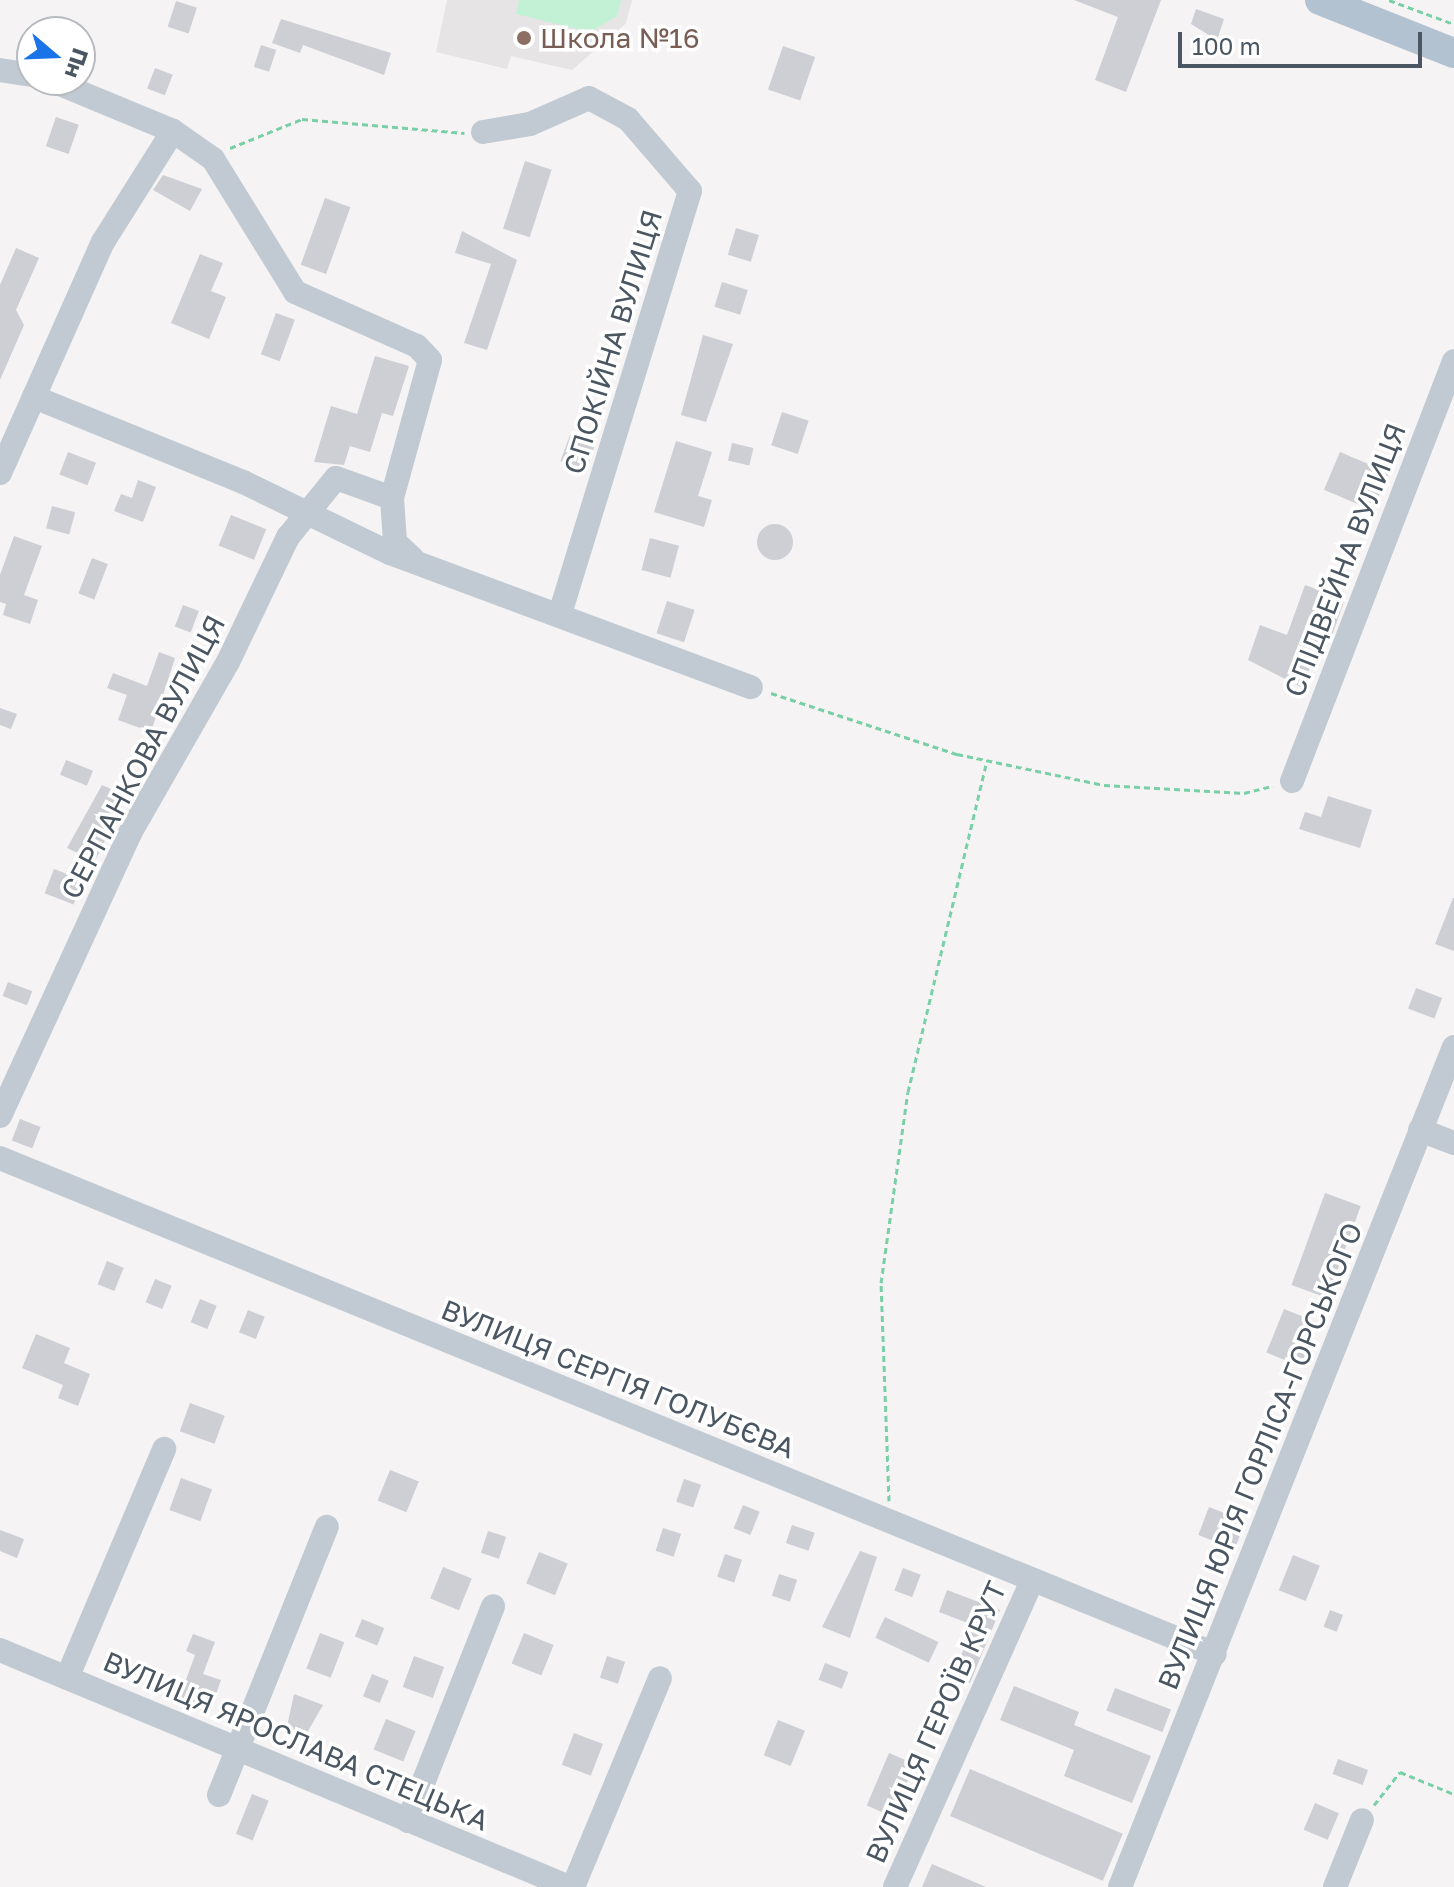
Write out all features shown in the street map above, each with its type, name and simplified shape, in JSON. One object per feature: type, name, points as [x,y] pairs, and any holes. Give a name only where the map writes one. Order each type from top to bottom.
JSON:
[{"type":"main road","points":[[1320,0],[1454,53]]},
{"type":"street","points":[[89,96],[173,131],[213,159],[295,292],[417,346],[430,360],[392,498],[395,542],[412,558]]},
{"type":"street","name":"СПОКІЙНА ВУЛИЦЯ","points":[[483,132],[530,124],[589,98],[628,119],[690,191],[548,609]]},
{"type":"street","points":[[0,473],[103,242],[173,131]]},
{"type":"street","name":"СПІДВЕЙНА ВУЛИЦЯ","points":[[1292,781],[1454,361]]},
{"type":"street","points":[[34,397],[243,482],[305,516],[751,687]]},
{"type":"street","name":"СЕРПАНКОВА ВУЛИЦЯ","points":[[0,1116],[0,1108],[130,833],[305,516],[336,478],[392,498]]},
{"type":"street","name":"ВУЛИЦЯ ЮРІЯ ГОРЛІСА-ГОРСЬКОГО","points":[[1120,1887],[1454,1047]]},
{"type":"street","points":[[1420,1130],[1454,1143]]},
{"type":"street","name":"ВУЛИЦЯ СЕРГІЯ ГОЛУБЄВА","points":[[0,1158],[1215,1654]]},
{"type":"street","points":[[67,1678],[164,1449]]},
{"type":"street","points":[[219,1795],[327,1527]]},
{"type":"street","name":"ВУЛИЦЯ ГЕРОЇВ КРУТ","points":[[895,1887],[1032,1581]]},
{"type":"street","points":[[408,1821],[493,1606]]},
{"type":"street","name":"ВУЛИЦЯ ЯРОСЛАВА СТЕЦЬКА","points":[[0,1650],[571,1887]]},
{"type":"street","points":[[571,1887],[660,1678]]},
{"type":"street","points":[[1335,1887],[1362,1820]]},
{"type":"path","points":[[1389,0],[1454,24]]},
{"type":"path","points":[[213,159],[302,119],[483,132]]},
{"type":"path","points":[[751,687],[987,761],[1104,785],[1244,793],[1292,781]]},
{"type":"path","points":[[890,1521],[881,1283],[908,1092],[987,761]]},
{"type":"path","points":[[1362,1820],[1400,1772],[1454,1794]]},
{"type":"shaded area","name":"Школа №16","points":[[447,0],[632,0],[626,23],[572,70],[511,56],[507,69],[436,52]]},
{"type":"green space","points":[[519,0],[621,0],[617,16],[590,32],[516,14]]},
{"type":"building","points":[[1074,0],[1161,0],[1126,92],[1095,80],[1118,17]]},
{"type":"building","points":[[176,1],[197,8],[189,33],[168,27]]},
{"type":"building","points":[[1196,9],[1224,19],[1217,40],[1191,24]]},
{"type":"building","points":[[281,19],[391,53],[384,75],[303,45],[300,53],[272,43]]},
{"type":"building","points":[[261,45],[276,50],[269,72],[254,67]]},
{"type":"building","points":[[783,46],[815,57],[800,101],[768,89]]},
{"type":"building","points":[[155,68],[173,75],[165,95],[147,89]]},
{"type":"building","points":[[56,117],[79,125],[69,154],[46,146]]},
{"type":"building","points":[[525,161],[552,170],[530,237],[503,229]]},
{"type":"building","points":[[163,175],[202,189],[190,211],[153,190]]},
{"type":"building","points":[[325,198],[350,207],[326,274],[301,265]]},
{"type":"building","points":[[736,228],[759,235],[751,262],[728,255]]},
{"type":"building","points":[[462,231],[517,260],[487,350],[464,343],[491,264],[455,253]]},
{"type":"building","points":[[16,248],[39,258],[16,310],[24,325],[0,380],[0,285]]},
{"type":"building","points":[[200,254],[223,263],[211,291],[226,297],[209,339],[171,323]]},
{"type":"building","points":[[722,282],[748,290],[740,315],[714,307]]},
{"type":"building","points":[[276,313],[295,320],[280,361],[261,354]]},
{"type":"building","points":[[703,335],[733,344],[706,422],[681,415]]},
{"type":"building","points":[[375,356],[409,366],[393,416],[382,413],[370,452],[350,446],[344,465],[314,462],[331,406],[357,414]]},
{"type":"building","points":[[782,412],[809,421],[798,454],[771,445]]},
{"type":"building","points":[[570,435],[595,444],[586,471],[560,461]]},
{"type":"building","points":[[676,441],[712,452],[698,496],[712,500],[704,527],[654,512]]},
{"type":"building","points":[[732,443],[753,448],[749,465],[728,461]]},
{"type":"building","points":[[68,452],[96,463],[87,485],[59,474]]},
{"type":"building","points":[[1340,452],[1389,473],[1373,510],[1324,490]]},
{"type":"building","points":[[138,480],[156,487],[143,522],[114,511],[121,494],[132,498]]},
{"type":"building","points":[[52,506],[75,512],[69,534],[46,528]]},
{"type":"building","points":[[231,515],[266,529],[254,560],[219,546]]},
{"type":"building","points":[[775,524],[788,529],[793,542],[788,555],[775,560],[762,555],[757,542],[762,529]]},
{"type":"building","points":[[14,536],[42,546],[24,595],[38,600],[30,624],[3,615],[6,604],[0,602],[0,575]]},
{"type":"building","points":[[650,538],[679,546],[670,578],[641,570]]},
{"type":"building","points":[[92,558],[108,564],[94,600],[78,593]]},
{"type":"building","points":[[1305,585],[1345,599],[1330,641],[1320,638],[1303,688],[1248,660],[1260,625],[1287,635]]},
{"type":"building","points":[[667,601],[695,610],[684,642],[656,633]]},
{"type":"building","points":[[183,605],[199,611],[191,633],[175,626]]},
{"type":"building","points":[[159,652],[175,658],[151,732],[118,720],[127,695],[107,688],[113,673],[147,686]]},
{"type":"building","points":[[0,708],[17,714],[11,729],[0,725]]},
{"type":"building","points":[[66,760],[93,771],[87,786],[60,775]]},
{"type":"building","points":[[102,785],[127,796],[95,861],[67,848]]},
{"type":"building","points":[[1328,796],[1372,810],[1360,848],[1299,829],[1305,812],[1321,817]]},
{"type":"building","points":[[54,869],[83,880],[74,904],[45,893]]},
{"type":"building","points":[[1454,898],[1454,951],[1435,944]]},
{"type":"building","points":[[8,982],[32,991],[27,1005],[3,996]]},
{"type":"building","points":[[1416,988],[1442,998],[1434,1019],[1408,1009]]},
{"type":"building","points":[[20,1119],[41,1127],[32,1148],[12,1140]]},
{"type":"building","points":[[1325,1193],[1361,1206],[1327,1298],[1291,1285]]},
{"type":"building","points":[[107,1261],[124,1268],[114,1291],[98,1284]]},
{"type":"building","points":[[155,1279],[172,1286],[162,1309],[146,1302]]},
{"type":"building","points":[[200,1299],[217,1306],[207,1329],[191,1322]]},
{"type":"building","points":[[1284,1309],[1318,1323],[1301,1366],[1266,1353]]},
{"type":"building","points":[[248,1310],[265,1317],[256,1339],[239,1332]]},
{"type":"building","points":[[36,1334],[70,1348],[64,1363],[90,1374],[78,1406],[58,1398],[63,1385],[22,1368]]},
{"type":"building","points":[[190,1403],[225,1416],[215,1444],[180,1431]]},
{"type":"building","points":[[390,1470],[419,1482],[406,1512],[378,1501]]},
{"type":"building","points":[[181,1478],[212,1489],[200,1521],[169,1510]]},
{"type":"building","points":[[684,1479],[701,1485],[693,1508],[676,1502]]},
{"type":"building","points":[[743,1505],[760,1512],[750,1535],[734,1528]]},
{"type":"building","points":[[1209,1507],[1245,1521],[1235,1549],[1198,1535]]},
{"type":"building","points":[[792,1525],[815,1533],[809,1551],[786,1543]]},
{"type":"building","points":[[663,1528],[681,1534],[674,1557],[656,1551]]},
{"type":"building","points":[[0,1530],[24,1539],[17,1558],[0,1551]]},
{"type":"building","points":[[488,1531],[506,1537],[499,1559],[481,1553]]},
{"type":"building","points":[[860,1551],[877,1557],[850,1638],[822,1627]]},
{"type":"building","points":[[539,1552],[568,1564],[555,1595],[526,1584]]},
{"type":"building","points":[[725,1554],[742,1560],[734,1583],[717,1577]]},
{"type":"building","points":[[1293,1555],[1320,1566],[1306,1601],[1279,1590]]},
{"type":"building","points":[[443,1567],[472,1579],[459,1610],[430,1599]]},
{"type":"building","points":[[903,1568],[921,1575],[912,1597],[894,1590]]},
{"type":"building","points":[[779,1574],[797,1580],[790,1602],[772,1596]]},
{"type":"building","points":[[947,1590],[1000,1610],[970,1683],[953,1676],[973,1625],[939,1612]]},
{"type":"building","points":[[1330,1610],[1343,1615],[1337,1632],[1324,1627]]},
{"type":"building","points":[[885,1617],[938,1642],[929,1663],[875,1638]]},
{"type":"building","points":[[362,1619],[384,1628],[377,1646],[355,1637]]},
{"type":"building","points":[[320,1633],[344,1642],[331,1678],[306,1668]]},
{"type":"building","points":[[524,1633],[554,1645],[541,1676],[512,1664]]},
{"type":"building","points":[[193,1634],[215,1642],[203,1674],[221,1680],[209,1713],[178,1702],[195,1655],[186,1651]]},
{"type":"building","points":[[414,1656],[444,1667],[433,1698],[403,1687]]},
{"type":"building","points":[[607,1656],[625,1662],[618,1684],[600,1678]]},
{"type":"building","points":[[825,1663],[848,1672],[842,1689],[819,1680]]},
{"type":"building","points":[[372,1674],[389,1681],[380,1703],[363,1696]]},
{"type":"building","points":[[1014,1686],[1079,1712],[1074,1725],[1151,1756],[1132,1803],[1064,1776],[1074,1750],[1000,1720]]},
{"type":"building","points":[[1115,1688],[1171,1710],[1162,1732],[1106,1710]]},
{"type":"building","points":[[294,1694],[323,1705],[304,1738],[286,1731]]},
{"type":"building","points":[[386,1719],[416,1731],[403,1762],[374,1750]]},
{"type":"building","points":[[778,1720],[805,1731],[791,1766],[764,1755]]},
{"type":"building","points":[[574,1733],[603,1744],[591,1776],[562,1765]]},
{"type":"building","points":[[889,1753],[915,1764],[893,1816],[867,1805]]},
{"type":"building","points":[[1338,1759],[1368,1770],[1363,1785],[1333,1774]]},
{"type":"building","points":[[970,1769],[1123,1834],[1103,1881],[950,1816]]},
{"type":"building","points":[[252,1794],[269,1801],[253,1841],[236,1834]]},
{"type":"building","points":[[1315,1803],[1339,1813],[1328,1840],[1304,1830]]},
{"type":"building","points":[[932,1864],[986,1887],[922,1887]]},
{"type":"place","name":"Школа №16","points":[[524,38]]}]
